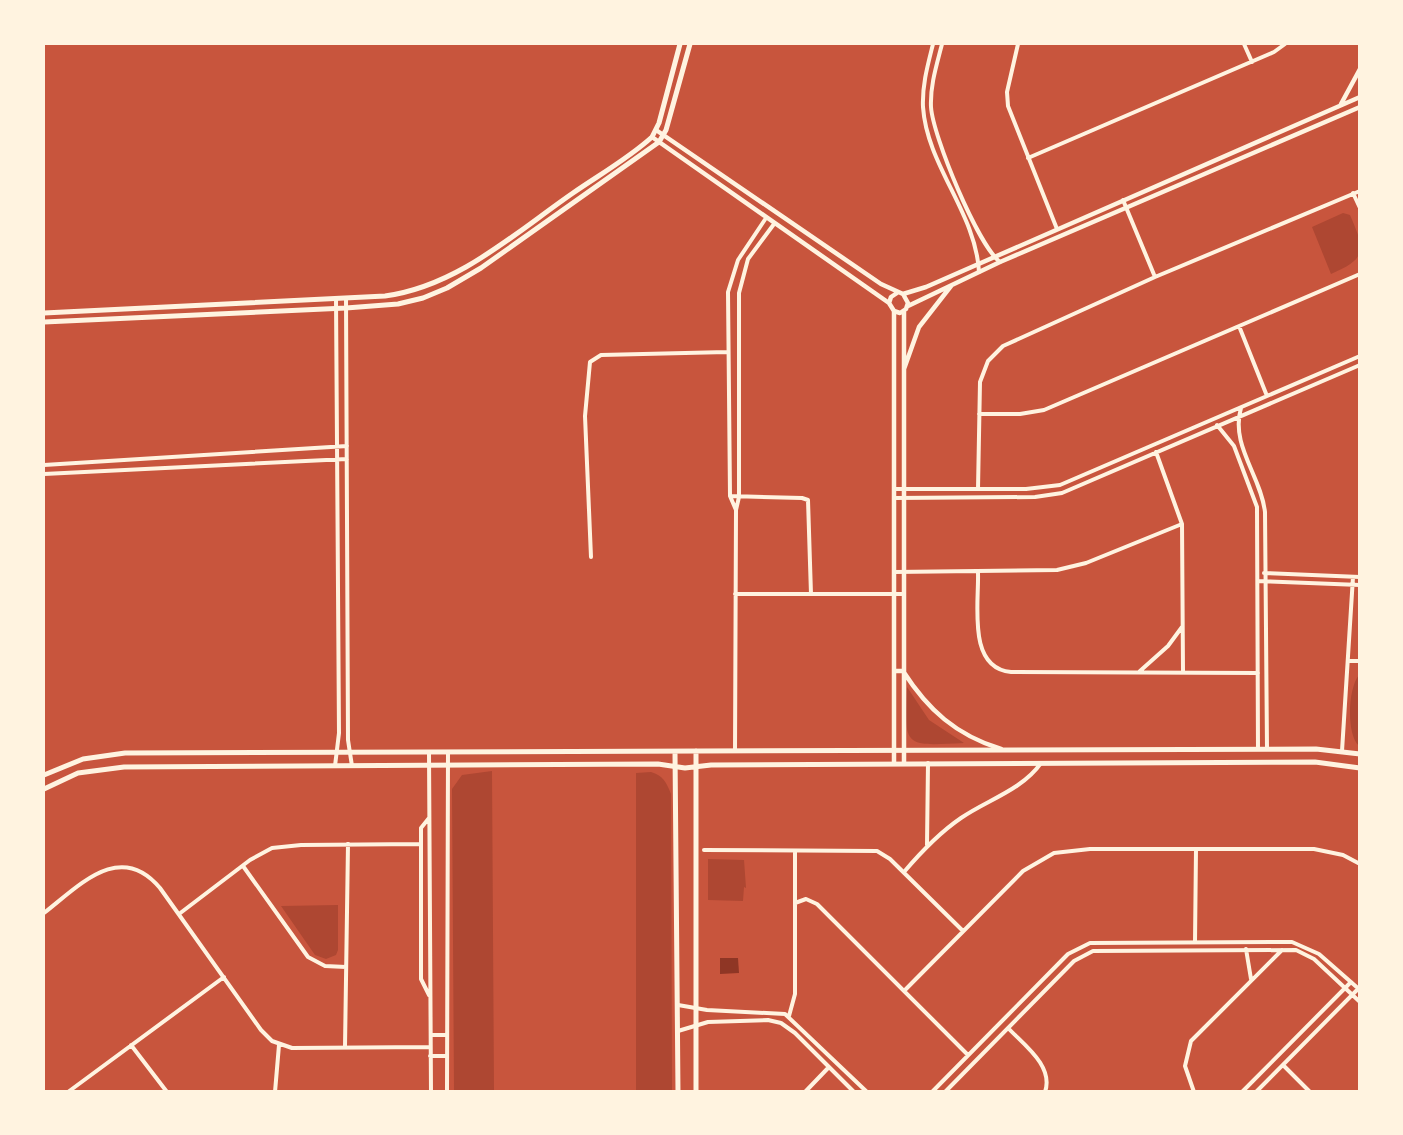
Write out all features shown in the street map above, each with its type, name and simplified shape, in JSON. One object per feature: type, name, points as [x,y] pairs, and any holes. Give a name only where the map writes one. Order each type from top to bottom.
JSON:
[{"type":"main road","points":[[44,314],[336,299],[413,291],[453,274],[498,246],[652,137],[656,130],[680,44]]},
{"type":"main road","points":[[44,322],[346,308],[411,302],[447,288],[492,260],[659,142],[664,135],[690,44]]},
{"type":"main road","points":[[44,775],[75,761],[108,754],[1000,749],[1268,749],[1342,751],[1359,754]]},
{"type":"main road","points":[[696,751],[696,1092]]},
{"type":"main road","points":[[754,751],[754,764]]},
{"type":"main road","points":[[675,752],[678,1092]]},
{"type":"main road","points":[[44,789],[78,773],[109,767],[429,765],[696,767],[894,762],[1315,762],[1359,768]]},
{"type":"street","points":[[933,44],[924,83],[925,120],[936,154],[971,236],[979,272]]},
{"type":"street","points":[[942,44],[931,97],[935,130],[984,244],[1000,262]]},
{"type":"street","points":[[1018,44],[1007,99],[1010,114],[1057,229]]},
{"type":"street","points":[[1244,44],[1252,62]]},
{"type":"street","points":[[1028,158],[1252,62],[1285,44]]},
{"type":"street","points":[[1341,105],[1359,69]]},
{"type":"street","points":[[656,130],[897,293],[903,294],[994,257],[1359,97]]},
{"type":"street","points":[[904,762],[902,374],[904,311],[908,306],[1000,262],[1359,107]]},
{"type":"street","points":[[652,137],[889,303],[894,311],[894,762]]},
{"type":"street","points":[[978,489],[979,414],[983,371],[995,353],[1003,346],[1155,277],[1359,191]]},
{"type":"street","points":[[1353,193],[1359,208]]},
{"type":"street","points":[[1123,200],[1155,277]]},
{"type":"street","points":[[736,510],[729,496],[727,303],[730,281],[743,250],[766,218]]},
{"type":"street","points":[[735,751],[739,293],[748,259],[774,224]]},
{"type":"street","points":[[979,414],[1020,414],[1044,410],[1359,274]]},
{"type":"street","points":[[902,374],[919,327],[952,284]]},
{"type":"street","points":[[889,303],[891,297],[897,293]]},
{"type":"street","points":[[903,294],[908,300],[908,306]]},
{"type":"street","points":[[346,298],[349,753],[352,766]]},
{"type":"street","points":[[335,766],[338,754],[336,299]]},
{"type":"street","points":[[177,307],[178,316]]},
{"type":"street","points":[[96,311],[97,320]]},
{"type":"street","points":[[894,311],[904,311]]},
{"type":"street","points":[[44,314],[44,322]]},
{"type":"street","points":[[1239,326],[1267,396]]},
{"type":"street","points":[[591,556],[585,416],[590,362],[601,355],[727,352]]},
{"type":"street","points":[[895,489],[1035,489],[1068,483],[1359,356]]},
{"type":"street","points":[[895,498],[1053,495],[1079,487],[1359,364]]},
{"type":"street","points":[[1241,408],[1238,418],[1238,434],[1264,505],[1268,749]]},
{"type":"street","points":[[1211,421],[1219,426],[1234,446],[1256,500],[1259,572],[1258,749]]},
{"type":"street","points":[[44,465],[347,446]]},
{"type":"street","points":[[1156,452],[1182,524],[1183,672]]},
{"type":"street","points":[[44,474],[347,459]]},
{"type":"street","points":[[729,496],[808,500],[811,594]]},
{"type":"street","points":[[894,572],[978,573],[1067,569],[1182,524]]},
{"type":"street","points":[[1259,572],[1359,577]]},
{"type":"street","points":[[978,573],[981,651],[996,669],[1011,672],[1258,673]]},
{"type":"street","points":[[1342,751],[1353,577]]},
{"type":"street","points":[[1259,581],[1359,585]]},
{"type":"street","points":[[735,594],[903,594]]},
{"type":"street","points":[[1140,672],[1168,646],[1182,626]]},
{"type":"street","points":[[1349,661],[1359,661]]},
{"type":"street","points":[[894,671],[903,671]]},
{"type":"street","points":[[903,671],[928,705],[945,721],[971,738],[1000,749]]},
{"type":"street","points":[[429,753],[430,1092]]},
{"type":"street","points":[[447,1092],[448,753]]},
{"type":"street","points":[[903,872],[927,846],[968,814],[1024,781],[1041,762]]},
{"type":"street","points":[[927,846],[928,763]]},
{"type":"street","points":[[429,818],[421,828],[421,979],[430,995]]},
{"type":"street","points":[[345,1047],[348,844]]},
{"type":"street","points":[[179,914],[264,851],[280,846],[421,844]]},
{"type":"street","points":[[904,991],[1023,871],[1054,853],[1079,849],[1314,849],[1334,852],[1359,864]]},
{"type":"street","points":[[1195,942],[1196,849]]},
{"type":"street","points":[[704,850],[870,850],[884,855],[963,931]]},
{"type":"street","points":[[789,1016],[795,994],[795,851]]},
{"type":"street","points":[[243,866],[308,957],[325,966],[346,967]]},
{"type":"street","points":[[44,913],[97,874],[115,867],[136,869],[153,880],[266,1036],[279,1046],[430,1047]]},
{"type":"street","points":[[795,903],[806,899],[817,903],[968,1055]]},
{"type":"street","points":[[932,1092],[1068,954],[1078,947],[1103,941],[1292,942],[1312,950],[1359,990],[1256,1092]]},
{"type":"street","points":[[1246,949],[1252,980]]},
{"type":"street","points":[[1194,1092],[1185,1066],[1191,1041],[1283,949]]},
{"type":"street","points":[[945,1092],[1074,961],[1093,951],[1283,949],[1309,955],[1359,1002]]},
{"type":"street","points":[[68,1092],[224,978]]},
{"type":"street","points":[[1242,1092],[1351,982]]},
{"type":"street","points":[[678,1005],[777,1012],[789,1016],[867,1092]]},
{"type":"street","points":[[678,1031],[695,1024],[775,1021],[791,1029],[854,1092]]},
{"type":"street","points":[[1008,1028],[1044,1068],[1047,1077],[1045,1092]]},
{"type":"street","points":[[430,1035],[447,1035]]},
{"type":"street","points":[[131,1045],[167,1092]]},
{"type":"street","points":[[275,1092],[279,1046]]},
{"type":"street","points":[[430,1056],[447,1056]]},
{"type":"street","points":[[1283,1065],[1310,1092]]},
{"type":"street","points":[[805,1092],[829,1067]]},
{"type":"shaded area","points":[[1343,213],[1350,215],[1359,237],[1360,252],[1352,263],[1331,274],[1312,227]]},
{"type":"shaded area","points":[[1359,675],[1359,746],[1352,732],[1350,711],[1355,681]]},
{"type":"shaded area","points":[[907,687],[929,720],[964,743],[929,744],[919,743],[912,739],[906,722]]},
{"type":"shaded area","points":[[492,771],[494,1091],[454,1091],[452,789],[462,775]]},
{"type":"shaded area","points":[[651,772],[664,780],[671,794],[672,1091],[636,1091],[636,773]]},
{"type":"shaded area","points":[[708,859],[744,860],[746,888],[744,887],[743,901],[708,900]]},
{"type":"shaded area","points":[[338,905],[338,950],[336,955],[326,959],[315,955],[281,906]]},
{"type":"shaded area","points":[[720,958],[738,958],[739,973],[720,974]]}]
